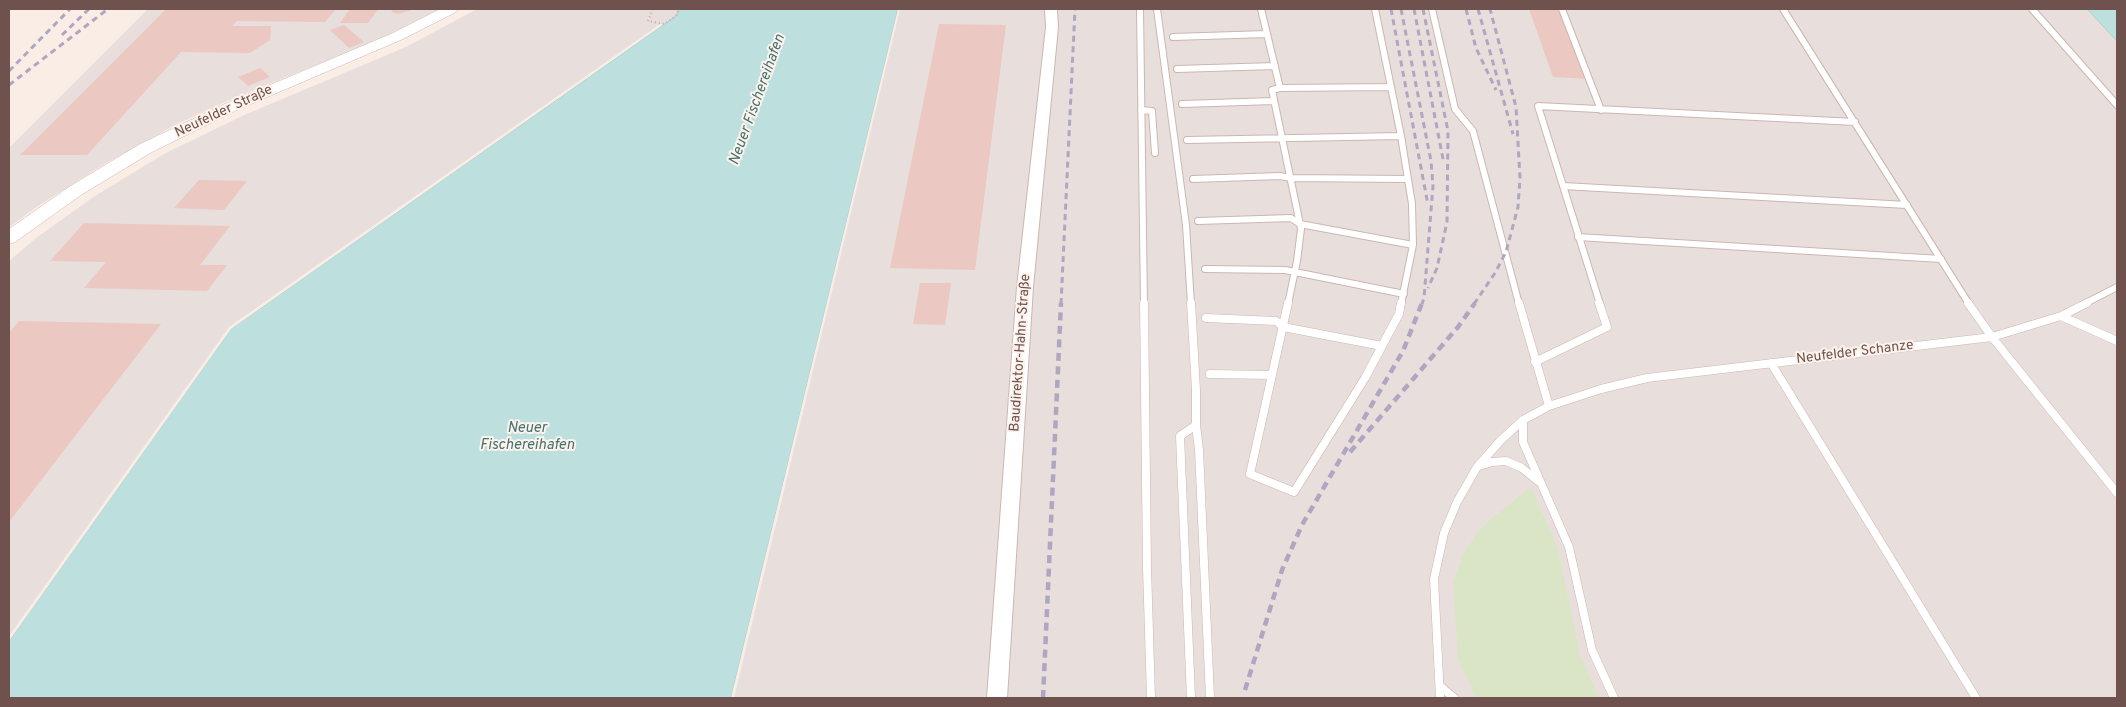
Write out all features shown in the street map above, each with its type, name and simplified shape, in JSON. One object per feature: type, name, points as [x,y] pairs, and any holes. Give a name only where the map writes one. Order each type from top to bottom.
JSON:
[{"type":"street","name":"Neufelder Straße","points":[[9,238],[75,191],[146,148],[231,107],[398,36],[451,9]]},
{"type":"street","name":"Baudirektor-Hahn-Straße","points":[[998,698],[1025,287],[1052,27],[1051,9]]},
{"type":"lane","points":[[1140,9],[1146,568],[1151,698]]},
{"type":"lane","points":[[1157,9],[1186,225],[1196,390],[1196,425],[1199,450],[1210,698]]},
{"type":"lane","points":[[1261,9],[1280,88]]},
{"type":"lane","points":[[1375,9],[1408,179],[1412,204],[1413,246],[1399,314],[1365,378],[1294,492],[1250,474],[1295,274],[1300,224],[1272,90],[1280,88],[1390,87]]},
{"type":"lane","points":[[1432,9],[1455,109],[1473,131],[1535,362],[1549,406]]},
{"type":"lane","points":[[1562,9],[1601,110]]},
{"type":"lane","points":[[1784,9],[1978,319],[2117,493]]},
{"type":"lane","points":[[2032,9],[2117,105]]},
{"type":"lane","points":[[1173,37],[1268,34]]},
{"type":"lane","points":[[1177,69],[1275,66]]},
{"type":"lane","points":[[1182,104],[1274,101]]},
{"type":"lane","points":[[1535,362],[1607,327],[1538,106],[1855,122]]},
{"type":"lane","points":[[1142,110],[1152,111],[1155,153]]},
{"type":"lane","points":[[1187,140],[1401,136]]},
{"type":"lane","points":[[1193,179],[1280,176],[1290,178],[1408,179]]},
{"type":"lane","points":[[1563,186],[1907,205]]},
{"type":"lane","points":[[1198,221],[1291,218],[1300,224],[1413,246]]},
{"type":"lane","points":[[1578,237],[1941,259]]},
{"type":"lane","points":[[1205,269],[1285,270],[1295,274],[1404,294]]},
{"type":"lane","name":"Neufelder Schanze","points":[[1440,698],[1434,579],[1444,533],[1457,502],[1477,467],[1501,440],[1523,420],[1549,406],[1601,389],[1647,378],[1992,337],[2061,316],[2117,286]]},
{"type":"lane","points":[[2061,316],[2117,341]]},
{"type":"lane","points":[[1206,318],[1276,321],[1283,327],[1382,346]]},
{"type":"lane","points":[[1771,362],[1976,698]]},
{"type":"lane","points":[[1210,374],[1272,375]]},
{"type":"lane","points":[[1523,420],[1523,442],[1569,547],[1592,650],[1614,698]]},
{"type":"lane","points":[[1191,698],[1180,436],[1196,425]]},
{"type":"lane","points":[[1477,467],[1492,462],[1506,461],[1522,468],[1540,483]]},
{"type":"lane","points":[[1440,686],[1454,698]]},
{"type":"path","points":[[653,9],[648,21],[664,24],[676,16],[680,9]]},
{"type":"shaded area","points":[[148,9],[439,9],[382,38],[225,102],[173,126],[101,166],[9,227],[9,148]]},
{"type":"shaded area","points":[[477,9],[679,9],[676,16],[231,329],[9,641],[9,261],[36,238],[95,196],[164,154],[242,116],[406,47]]},
{"type":"shaded area","points":[[898,9],[2087,9],[2117,41],[2117,698],[731,698]]},
{"type":"green space","points":[[1531,487],[1558,549],[1580,655],[1599,698],[1476,698],[1458,659],[1453,582],[1464,553],[1477,533],[1493,517]]},
{"type":"water","name":"Neuer Fischereihafen","points":[[679,9],[898,9],[731,698],[9,698],[9,641],[231,329],[676,16]]},
{"type":"water","points":[[2087,9],[2117,9],[2117,41]]},
{"type":"pier","points":[[898,9],[900,9],[734,698],[731,698]]},
{"type":"pier","points":[[660,24],[664,24],[231,329],[9,641],[9,636],[229,327]]},
{"type":"building","points":[[166,9],[336,9],[325,22],[237,21],[232,26],[271,26],[270,40],[250,53],[181,52],[87,155],[20,155]]},
{"type":"building","points":[[350,9],[378,9],[368,23],[340,23]]},
{"type":"building","points":[[391,9],[415,9],[398,14],[392,12]]},
{"type":"building","points":[[1529,9],[1561,10],[1588,79],[1553,77]]},
{"type":"building","points":[[939,24],[1006,25],[975,270],[890,268]]},
{"type":"building","points":[[344,25],[364,42],[349,48],[330,30]]},
{"type":"building","points":[[260,68],[270,77],[248,86],[238,77]]},
{"type":"building","points":[[199,180],[247,181],[224,210],[174,208]]},
{"type":"building","points":[[84,223],[230,226],[200,265],[227,265],[207,291],[84,288],[106,262],[50,261]]},
{"type":"building","points":[[920,283],[951,283],[945,325],[913,324]]},
{"type":"building","points":[[19,321],[161,324],[9,522],[9,333]]},
{"type":"railway","points":[[9,71],[70,9]]},
{"type":"railway","points":[[62,35],[89,9]]},
{"type":"railway","points":[[9,85],[108,9]]},
{"type":"railway","points":[[1061,304],[1075,9]]},
{"type":"railway","points":[[1391,9],[1428,205]]},
{"type":"railway","points":[[1401,9],[1431,161],[1433,186],[1422,304]]},
{"type":"railway","points":[[1414,9],[1443,159]]},
{"type":"railway","points":[[1423,9],[1448,131],[1447,222],[1437,268],[1428,288]]},
{"type":"railway","points":[[1466,9],[1476,48],[1496,90]]},
{"type":"railway","points":[[1478,9],[1513,134]]},
{"type":"railway","points":[[1474,304],[1495,273],[1506,252],[1518,207],[1520,178],[1516,107],[1490,9]]},
{"type":"railway","points":[[1043,698],[1061,303]]},
{"type":"railway","points":[[1245,690],[1282,570],[1302,525],[1403,351],[1422,303]]},
{"type":"railway","points":[[1350,452],[1458,327],[1475,303]]}]
